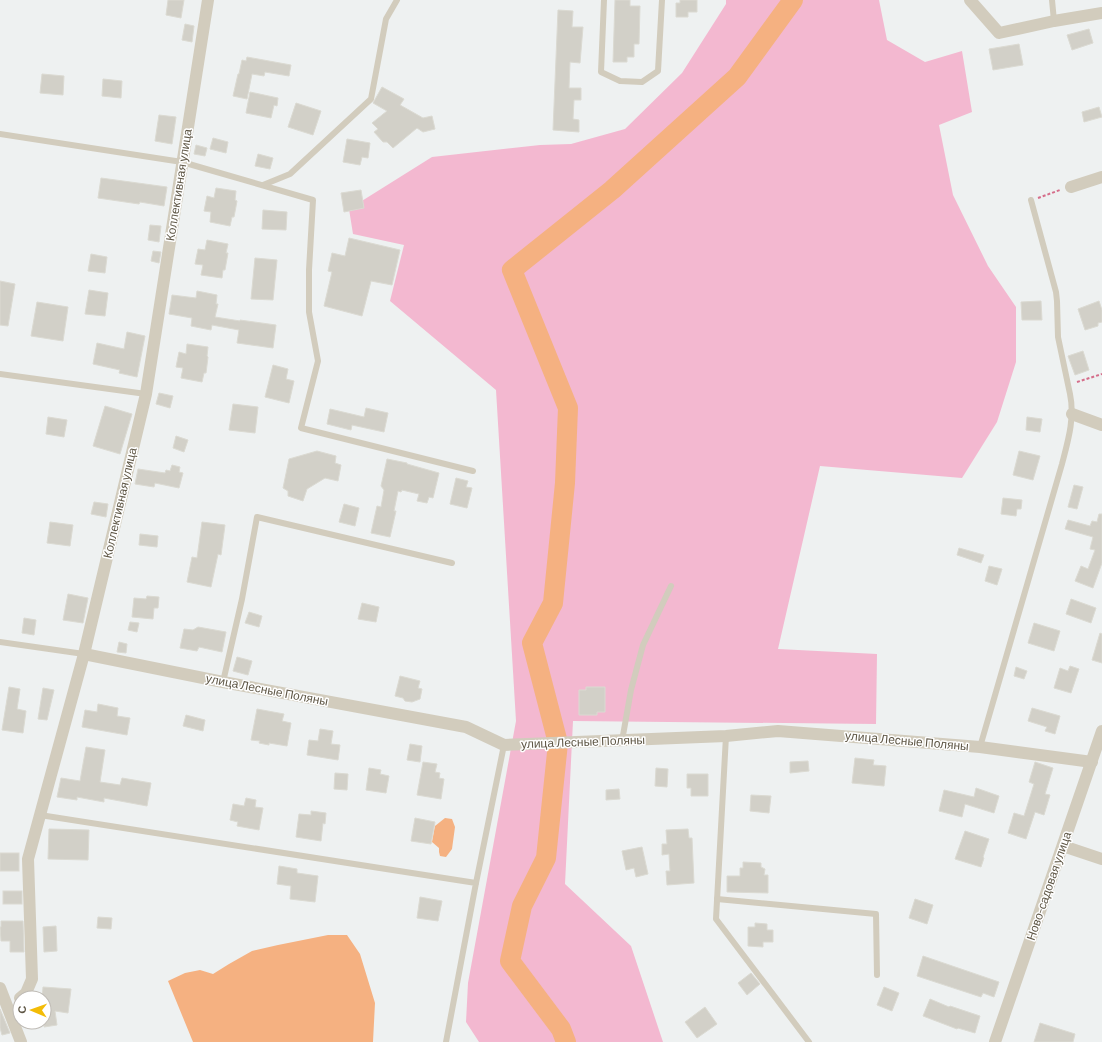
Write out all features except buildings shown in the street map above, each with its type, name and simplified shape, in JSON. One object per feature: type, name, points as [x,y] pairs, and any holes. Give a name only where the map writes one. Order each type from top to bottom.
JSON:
[{"type":"street","name":"Коллективная улица","points":[[28,990],[32,979],[28,859],[84,654],[146,394],[208,0]]},
{"type":"street","points":[[970,0],[999,33],[1054,21],[1102,13]]},
{"type":"street","points":[[1071,187],[1102,177]]},
{"type":"street","points":[[1072,414],[1102,424]]},
{"type":"street","name":"улица Лесные Поляны","points":[[84,654],[223,682],[466,727],[504,745],[726,736],[778,731],[980,747],[1092,762]]},
{"type":"street","name":"Ново-садовая улица","points":[[995,1042],[1102,731]]},
{"type":"street","points":[[1063,846],[1102,859]]},
{"type":"street","points":[[0,988],[4,1010],[21,1042]]},
{"type":"lane","points":[[263,185],[290,174],[371,99],[386,19],[397,0]]},
{"type":"lane","points":[[604,0],[601,72],[620,81],[642,82],[658,71],[662,0]]},
{"type":"lane","points":[[1052,0],[1054,21]]},
{"type":"lane","points":[[0,134],[182,162],[313,200],[309,270],[309,312],[318,360],[301,428],[473,471]]},
{"type":"lane","points":[[980,747],[1062,464],[1070,433],[1072,414],[1072,402],[1058,337],[1056,292],[1031,200]]},
{"type":"lane","points":[[0,374],[146,394]]},
{"type":"lane","points":[[223,682],[242,599],[257,517],[452,563]]},
{"type":"lane","points":[[622,740],[631,690],[643,645],[671,586]]},
{"type":"lane","points":[[0,642],[84,654]]},
{"type":"lane","points":[[726,736],[716,919],[809,1042]]},
{"type":"lane","points":[[446,1042],[504,745]]},
{"type":"lane","points":[[40,815],[476,883]]},
{"type":"lane","points":[[717,899],[876,914],[877,975]]},
{"type":"path","points":[[1031,200],[1071,187]]},
{"type":"path","points":[[1068,385],[1102,374]]},
{"type":"shaded area","points":[[726,0],[879,0],[887,40],[925,62],[962,51],[972,112],[939,125],[953,195],[988,266],[1016,307],[1016,362],[997,422],[962,478],[820,466],[778,649],[877,654],[876,724],[573,721],[565,884],[631,946],[663,1042],[479,1042],[466,1022],[468,983],[516,721],[496,390],[390,301],[404,245],[353,234],[349,209],[432,157],[540,145],[571,144],[625,129],[682,73],[726,4]]},
{"type":"shaded area","points":[[445,818],[452,819],[455,827],[452,849],[446,857],[440,856],[439,848],[432,842],[435,826]]},
{"type":"shaded area","points":[[328,935],[347,935],[360,954],[375,1003],[373,1042],[193,1042],[168,981],[185,973],[200,970],[213,974],[252,951]]},
{"type":"waterway","points":[[566,1042],[561,1029],[510,961],[522,906],[546,858],[558,743],[532,643],[553,603],[565,483],[568,408],[512,270],[612,190],[737,77],[793,0]]}]
